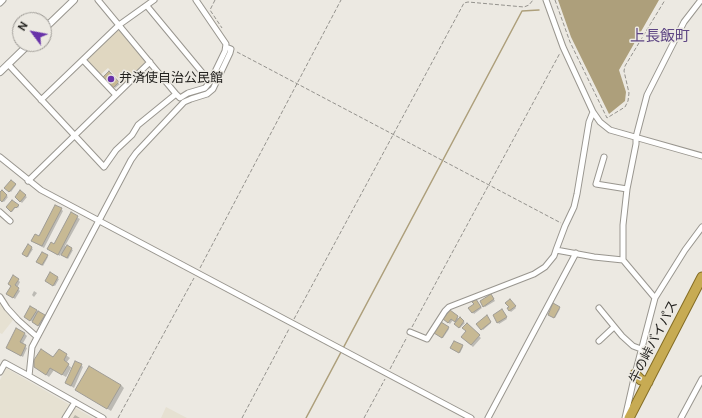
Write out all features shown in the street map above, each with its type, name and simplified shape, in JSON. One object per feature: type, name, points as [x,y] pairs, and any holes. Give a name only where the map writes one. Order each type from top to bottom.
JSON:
[{"type":"highway","name":"牛の峠バイパス","points":[[630,418],[702,277]]},
{"type":"highway","points":[[635,374],[641,380],[648,382]]},
{"type":"street","points":[[0,3],[3,0]]},
{"type":"street","points":[[52,21],[74,0]]},
{"type":"street","points":[[98,0],[180,98],[188,93],[205,88],[210,82],[229,48]]},
{"type":"street","points":[[41,100],[119,25],[154,0]]},
{"type":"street","points":[[196,0],[229,48]]},
{"type":"street","points":[[546,0],[563,48],[593,112],[600,122],[610,130],[702,156]]},
{"type":"street","points":[[655,298],[623,260],[623,226],[627,189],[636,137],[647,95],[684,22],[701,0]]},
{"type":"street","points":[[146,6],[210,82]]},
{"type":"street","points":[[29,376],[32,347],[36,336],[136,153],[184,102],[207,94],[213,89],[229,48]]},
{"type":"street","points":[[0,72],[21,52]]},
{"type":"street","points":[[83,60],[116,94]]},
{"type":"street","points":[[28,180],[150,62]]},
{"type":"street","points":[[8,64],[104,167],[116,150],[132,134],[138,125],[176,94]]},
{"type":"street","points":[[410,332],[427,339],[449,307],[534,274],[545,267],[554,256],[574,207],[589,122],[593,112]]},
{"type":"street","points":[[0,157],[41,190],[471,418]]},
{"type":"street","points":[[604,157],[596,184],[627,189]]},
{"type":"street","points":[[0,212],[10,221]]},
{"type":"street","points":[[626,418],[641,349],[655,298],[685,250],[702,227]]},
{"type":"street","points":[[556,250],[594,257],[623,260]]},
{"type":"street","points":[[488,418],[576,253]]},
{"type":"street","points":[[0,297],[14,316],[36,336]]},
{"type":"street","points":[[599,308],[632,346],[641,349]]},
{"type":"street","points":[[599,341],[614,327]]},
{"type":"street","points":[[0,372],[5,363],[103,418]]},
{"type":"street","points":[[681,418],[702,379]]},
{"type":"street","points":[[66,418],[75,402]]},
{"type":"path","points":[[215,0],[210,10],[222,28]]},
{"type":"path","points":[[118,418],[298,84],[341,0]]},
{"type":"path","points":[[242,418],[464,3],[468,2],[524,7],[529,5],[533,0]]},
{"type":"path","points":[[555,0],[570,42],[607,118],[625,107],[628,101],[629,93],[624,71],[625,66],[665,0]]},
{"type":"path","points":[[229,48],[565,226]]},
{"type":"path","points":[[364,418],[563,48]]},
{"type":"shaded area","points":[[558,0],[659,0],[619,70],[626,92],[625,101],[609,114],[571,37]]},
{"type":"shaded area","points":[[117,31],[120,31],[145,60],[145,63],[123,84],[108,68],[100,75],[88,61],[88,58]]},
{"type":"shaded area","points":[[0,303],[13,320],[2,334],[0,333]]},
{"type":"shaded area","points":[[6,368],[93,418],[0,418],[0,380]]},
{"type":"shaded area","points":[[166,407],[187,418],[161,418]]},
{"type":"building","name":"弁済使自治公民館","points":[[109,71],[119,82],[113,88],[103,77]]},
{"type":"building","points":[[11,180],[16,184],[9,192],[4,188]]},
{"type":"building","points":[[2,190],[7,195],[2,202],[0,200],[0,192]]},
{"type":"building","points":[[20,190],[26,195],[20,202],[15,197]]},
{"type":"building","points":[[12,200],[19,205],[11,212],[6,207]]},
{"type":"building","points":[[55,205],[62,208],[42,246],[31,241],[35,234],[39,236]]},
{"type":"building","points":[[71,212],[78,216],[58,255],[47,249],[51,242],[54,244]]},
{"type":"building","points":[[28,244],[32,247],[27,257],[22,254]]},
{"type":"building","points":[[67,245],[72,248],[67,258],[61,255]]},
{"type":"building","points":[[42,252],[48,255],[42,265],[36,262]]},
{"type":"building","points":[[50,272],[58,277],[53,286],[45,281]]},
{"type":"building","points":[[13,275],[19,279],[15,285],[19,288],[13,298],[6,294],[11,286],[8,284]]},
{"type":"building","points":[[491,294],[494,299],[483,307],[480,301]]},
{"type":"building","points":[[476,299],[481,307],[472,313],[468,308],[474,304],[472,302]]},
{"type":"building","points":[[510,299],[516,306],[509,311],[507,308],[509,307],[505,303]]},
{"type":"building","points":[[553,303],[560,307],[554,318],[548,315]]},
{"type":"building","points":[[30,306],[37,310],[30,321],[24,317]]},
{"type":"building","points":[[502,309],[507,317],[497,323],[493,315]]},
{"type":"building","points":[[450,310],[458,316],[455,322],[451,319],[448,323],[443,319]]},
{"type":"building","points":[[38,311],[45,315],[38,326],[32,322]]},
{"type":"building","points":[[487,315],[491,322],[481,330],[476,324]]},
{"type":"building","points":[[460,317],[464,321],[459,328],[454,324]]},
{"type":"building","points":[[441,322],[449,327],[442,338],[434,333]]},
{"type":"building","points":[[467,323],[480,335],[471,345],[461,337],[466,331],[462,328]]},
{"type":"building","points":[[16,328],[25,333],[20,342],[26,345],[21,356],[6,348]]},
{"type":"building","points":[[454,341],[463,345],[459,353],[450,348]]},
{"type":"building","points":[[41,349],[53,357],[59,349],[67,354],[64,360],[69,364],[62,375],[50,368],[46,375],[34,367],[34,360]]},
{"type":"building","points":[[75,361],[82,364],[71,386],[65,383]]},
{"type":"building","points":[[89,366],[121,385],[107,409],[75,390]]},
{"type":"waterway","points":[[306,418],[522,11],[539,10]]},
{"type":"place","name":"弁済使自治公民館","points":[[111,79]]},
{"type":"district","name":"上長飯町","points":[[660,37]]}]
